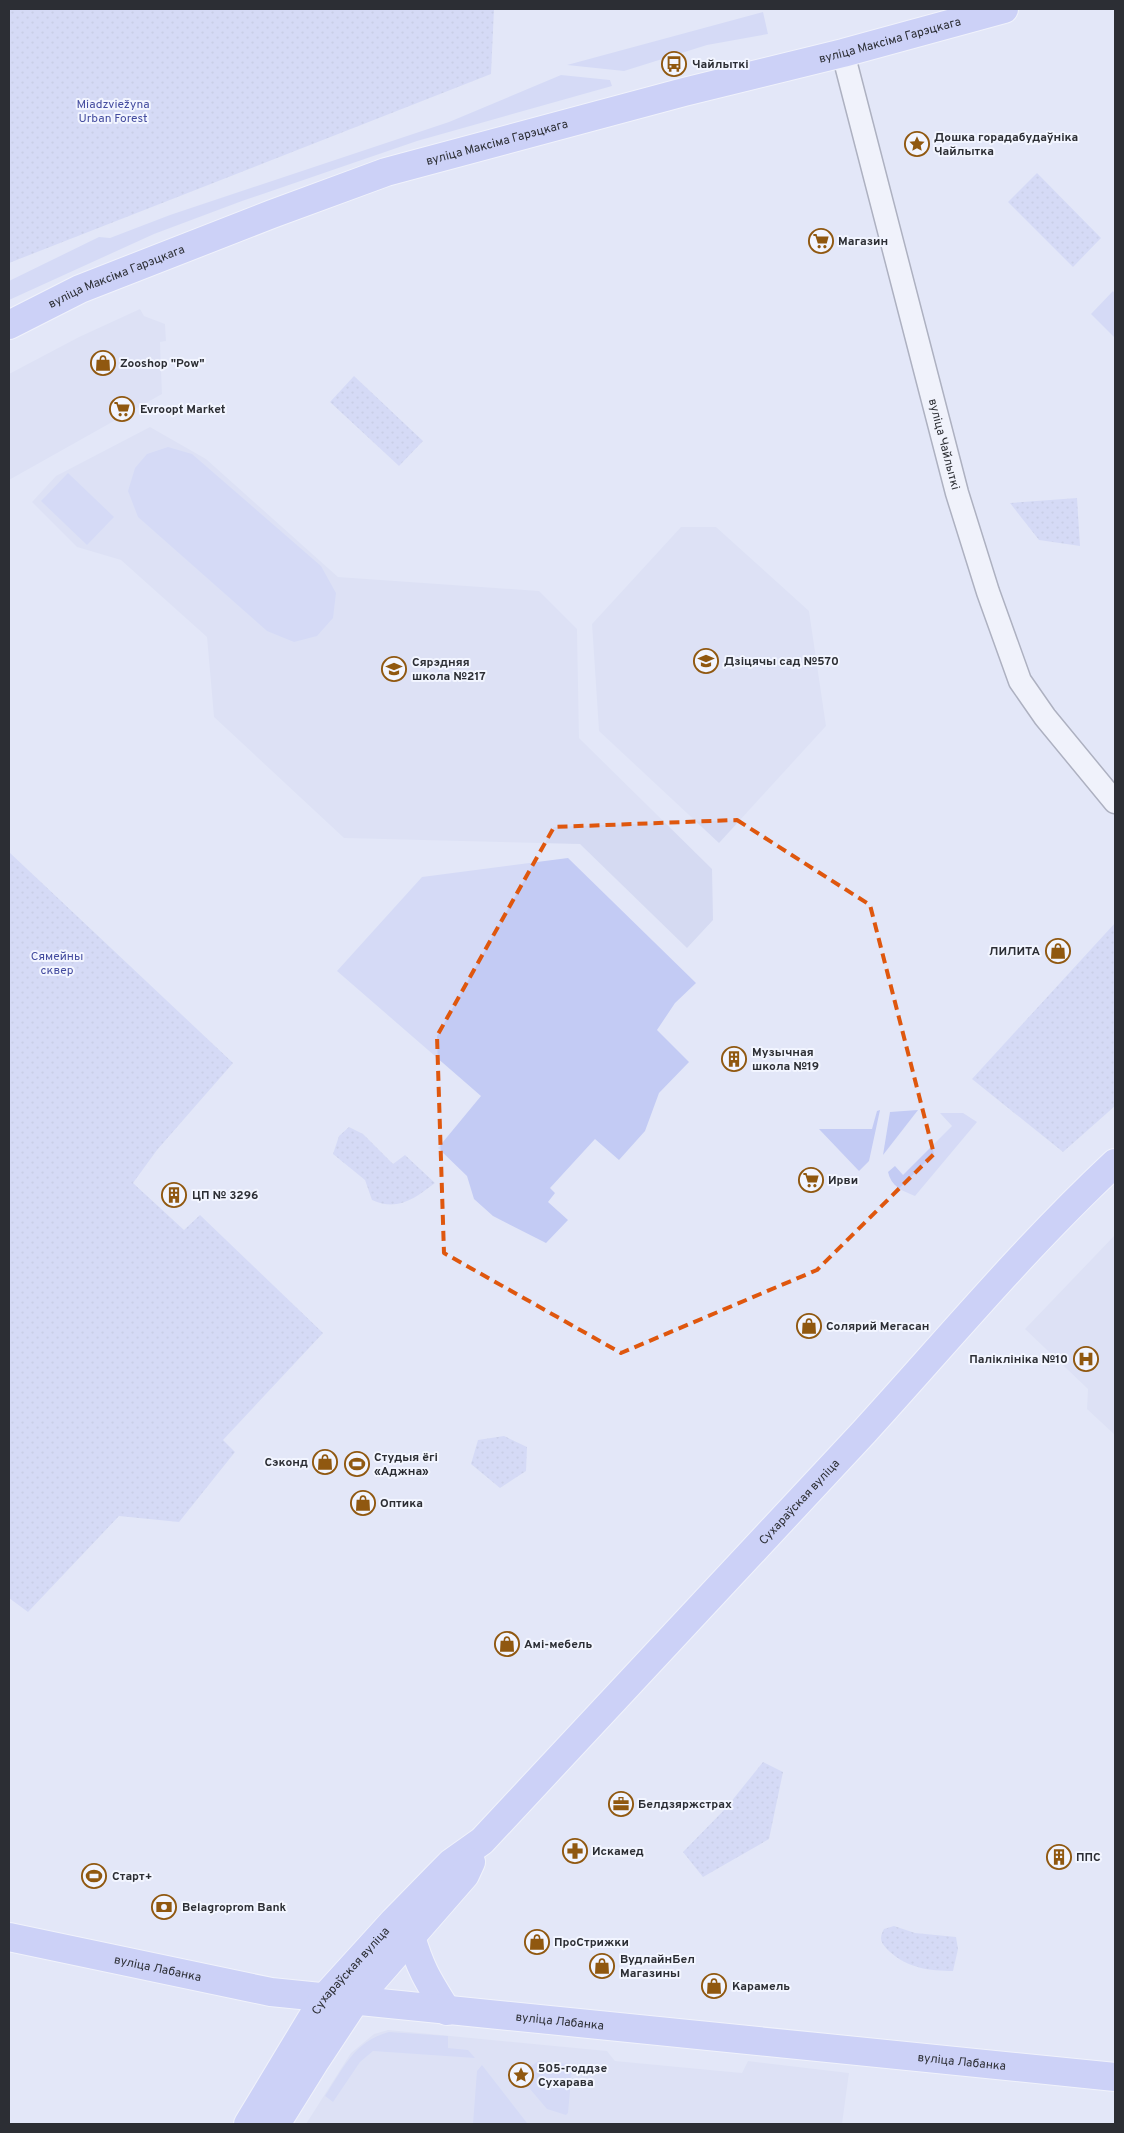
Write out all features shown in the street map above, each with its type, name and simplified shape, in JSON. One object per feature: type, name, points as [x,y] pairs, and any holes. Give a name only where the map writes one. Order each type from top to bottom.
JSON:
[{"type":"main road","name":"вуліца Максіма Гарэцкага","points":[[9,325],[80,289],[386,172],[1004,9]]},
{"type":"main road","name":"Сухараўская вуліца","points":[[248,2124],[324,1998],[394,1921],[451,1863],[482,1841],[718,1590],[890,1403],[995,1285],[1084,1192],[1115,1163]]},
{"type":"main road","name":"Сухараўская вуліца","points":[[276,2124],[355,2001],[465,1874],[482,1841]]},
{"type":"main road","points":[[411,1936],[418,1962],[426,1980],[447,2011]]},
{"type":"main road","name":"вуліца Лабанка","points":[[9,1937],[271,1992],[1115,2077]]},
{"type":"main road","points":[[271,1992],[291,2012],[296,2034],[294,2050]]},
{"type":"street","name":"вуліца Чайлыткі","points":[[843,53],[957,493],[988,592],[1020,680],[1045,717],[1115,802]]},
{"type":"highlighted area","points":[[737,820],[870,905],[934,1154],[817,1270],[621,1353],[444,1253],[437,1036],[554,827]]},
{"type":"shaded area","points":[[140,309],[144,316],[165,324],[166,341],[160,342],[162,394],[9,480],[9,374],[79,337]]},
{"type":"shaded area","name":"Сярэдняя школа №217","points":[[150,427],[206,459],[338,577],[539,591],[577,629],[579,738],[712,869],[713,920],[687,948],[580,844],[344,838],[214,717],[207,637],[121,560],[77,547],[32,502],[56,476]]},
{"type":"shaded area","name":"Дзіцячы сад №570","points":[[681,527],[716,527],[809,611],[826,726],[719,843],[599,731],[592,624]]},
{"type":"shaded area","name":"Паліклініка №10","points":[[1115,1235],[1115,1435],[1087,1409],[1088,1389],[1025,1329]]},
{"type":"shaded area","points":[[388,2030],[607,2051],[615,2061],[742,2073],[748,2061],[849,2073],[842,2124],[306,2124],[351,2053],[374,2034]]},
{"type":"green space","name":"Miadzviežyna Urban Forest","points":[[9,9],[494,9],[491,74],[9,263]]},
{"type":"green space","points":[[763,12],[768,34],[707,45],[624,71],[567,65]]},
{"type":"green space","points":[[561,75],[610,80],[612,86],[417,141],[242,201],[154,234],[9,300],[9,281],[99,237],[110,238],[170,215],[449,122]]},
{"type":"green space","points":[[1037,173],[1101,238],[1073,267],[1008,202]]},
{"type":"green space","points":[[1113,291],[1115,294],[1115,338],[1091,314]]},
{"type":"green space","points":[[354,376],[423,441],[399,466],[330,402]]},
{"type":"green space","points":[[168,447],[192,454],[321,566],[336,593],[333,618],[317,636],[294,642],[267,631],[138,517],[128,491],[135,468],[147,454]]},
{"type":"green space","points":[[68,473],[114,517],[87,545],[41,501]]},
{"type":"green space","points":[[1077,498],[1080,546],[1039,540],[1010,503]]},
{"type":"green space","name":"Сямейны сквер","points":[[9,852],[233,1063],[157,1150],[133,1183],[184,1230],[200,1215],[323,1333],[223,1440],[235,1452],[179,1522],[119,1516],[28,1612],[9,1598]]},
{"type":"green space","points":[[568,858],[696,983],[675,1003],[657,1030],[689,1062],[659,1093],[645,1131],[619,1160],[595,1139],[550,1188],[555,1193],[548,1202],[568,1220],[546,1243],[493,1216],[474,1199],[467,1176],[438,1148],[481,1096],[337,971],[422,877]]},
{"type":"green space","points":[[1115,923],[1115,1106],[1063,1152],[972,1079]]},
{"type":"green space","points":[[880,1110],[869,1161],[859,1171],[819,1129],[872,1129],[877,1111]]},
{"type":"green space","points":[[918,1110],[883,1155],[890,1112]]},
{"type":"green space","points":[[940,1113],[963,1113],[977,1122],[915,1196],[894,1184],[888,1172],[895,1166],[903,1175],[952,1126]]},
{"type":"green space","points":[[349,1127],[363,1134],[393,1164],[405,1155],[435,1183],[406,1202],[390,1205],[372,1200],[365,1180],[333,1154],[339,1136]]},
{"type":"green space","points":[[504,1436],[527,1447],[526,1471],[500,1488],[471,1464],[478,1440]]},
{"type":"green space","points":[[763,1762],[783,1772],[769,1839],[703,1877],[683,1852],[726,1808]]},
{"type":"green space","points":[[894,1926],[915,1933],[956,1937],[958,1949],[953,1971],[919,1968],[904,1962],[890,1952],[881,1939],[884,1929]]},
{"type":"green space","points":[[389,2032],[448,2036],[448,2048],[468,2050],[475,2058],[373,2051],[360,2062],[333,2102],[325,2096],[344,2066],[358,2049],[377,2036]]},
{"type":"green space","points":[[538,2061],[570,2064],[572,2069],[568,2113],[566,2115],[547,2109],[524,2082],[525,2071]]},
{"type":"green space","points":[[482,2065],[528,2124],[473,2124],[477,2071]]},
{"type":"place","name":"Чайлыткі","points":[[674,64]]},
{"type":"place","name":"Дошка горадабудаўніка Чайлытка","points":[[917,144]]},
{"type":"place","name":"Магазин","points":[[821,241]]},
{"type":"place","name":"Zooshop \"Pow\"","points":[[103,363]]},
{"type":"place","name":"Evroopt Market","points":[[122,409]]},
{"type":"place","name":"Дзіцячы сад №570","points":[[706,661]]},
{"type":"place","name":"Сярэдняя школа №217","points":[[394,669]]},
{"type":"place","name":"ЛИЛИТА","points":[[1058,951]]},
{"type":"place","name":"Музычная школа №19","points":[[734,1059]]},
{"type":"place","name":"Ирви","points":[[811,1180]]},
{"type":"place","name":"ЦП № 3296","points":[[174,1195]]},
{"type":"place","name":"Солярий Мегасан","points":[[809,1326]]},
{"type":"place","name":"Паліклініка №10","points":[[1086,1359]]},
{"type":"place","name":"Сэконд","points":[[325,1462]]},
{"type":"place","name":"Студыя ёгі «Аджна»","points":[[357,1464]]},
{"type":"place","name":"Оптика","points":[[363,1503]]},
{"type":"place","name":"Амі-мебель","points":[[507,1644]]},
{"type":"place","name":"Белдзяржстрах","points":[[621,1804]]},
{"type":"place","name":"Искамед","points":[[575,1851]]},
{"type":"place","name":"ППС","points":[[1059,1857]]},
{"type":"place","name":"Старт+","points":[[94,1876]]},
{"type":"place","name":"Belagroprom Bank","points":[[164,1907]]},
{"type":"place","name":"ПроСтрижки","points":[[537,1942]]},
{"type":"place","name":"ВудлайнБел Магазины","points":[[602,1966]]},
{"type":"place","name":"Карамель","points":[[714,1986]]},
{"type":"place","name":"505-годдзе Сухарава","points":[[521,2075]]}]
